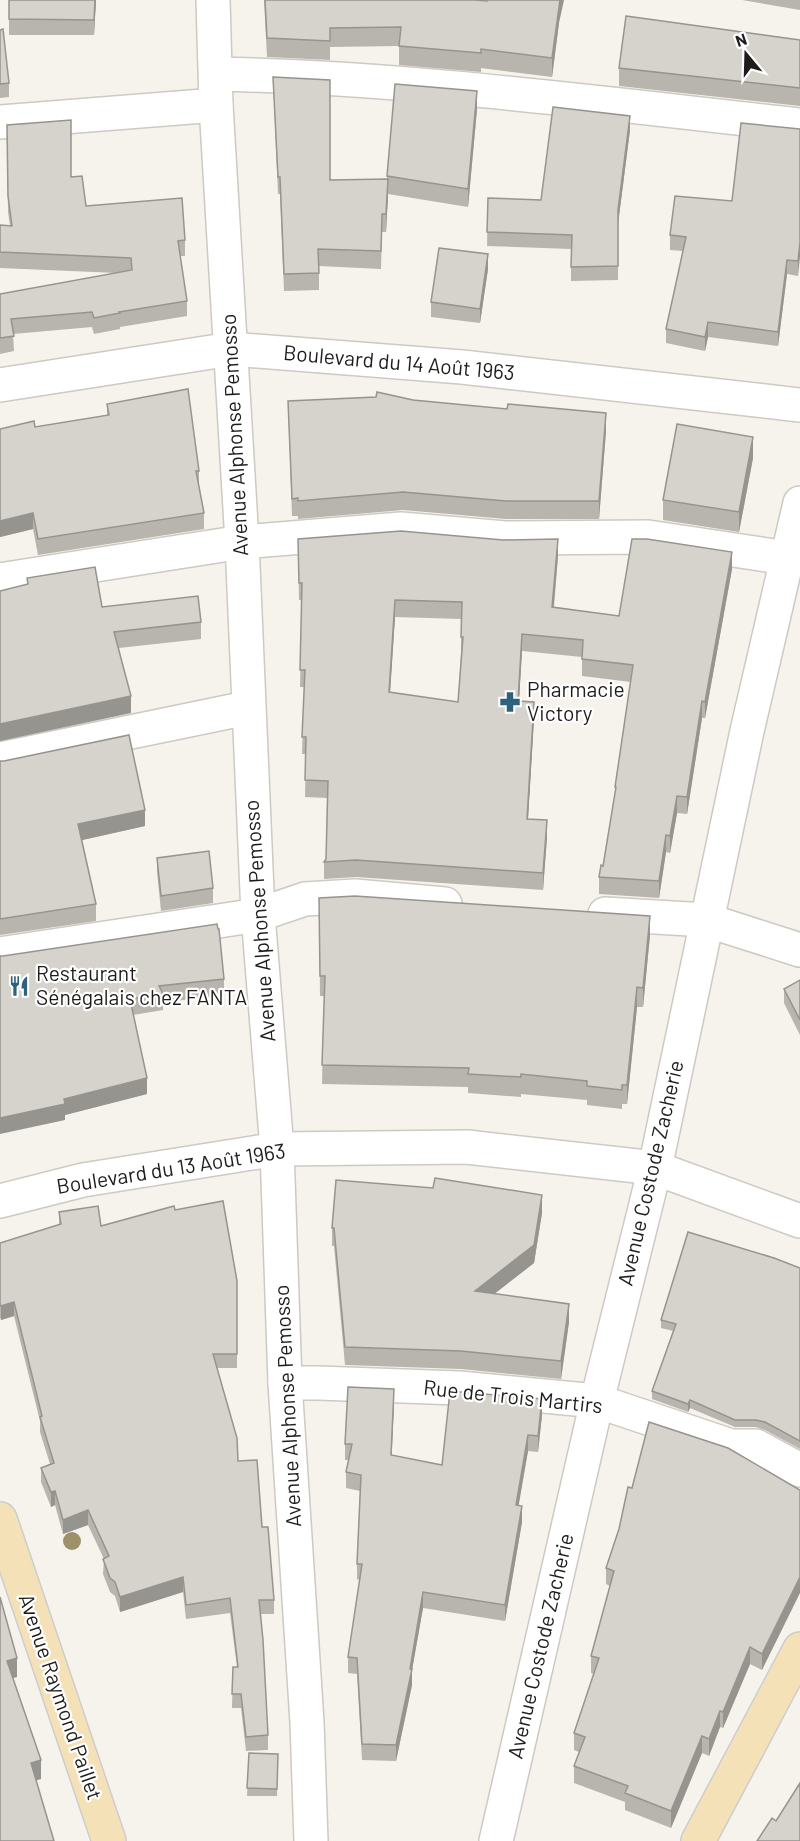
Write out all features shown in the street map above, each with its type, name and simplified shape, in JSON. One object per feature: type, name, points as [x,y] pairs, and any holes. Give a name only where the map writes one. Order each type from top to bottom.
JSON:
[{"type":"main road","name":"Avenue Raymond Paillet","points":[[0,1519],[109,1841]]},
{"type":"main road","points":[[698,1841],[800,1649]]},
{"type":"street","name":"Avenue Alphonse Pemosso","points":[[213,0],[242,542],[247,708],[258,915],[277,1149],[285,1383],[308,1722],[311,1841]]},
{"type":"street","points":[[0,122],[302,76],[434,85],[800,125]]},
{"type":"street","name":"Boulevard du 14 Août 1963","points":[[0,385],[231,349],[462,367],[800,405]]},
{"type":"street","name":"Avenue Costode Zacherie","points":[[496,1841],[597,1401],[655,1168],[706,920],[800,503]]},
{"type":"street","points":[[0,580],[242,542],[401,529],[505,538],[648,537],[787,558]]},
{"type":"street","points":[[0,759],[247,708]]},
{"type":"street","points":[[0,954],[258,915],[305,899],[356,896],[469,905]]},
{"type":"street","points":[[576,912],[706,920],[800,950]]},
{"type":"street","name":"Boulevard du 13 Août 1963","points":[[0,1201],[83,1180],[277,1149],[467,1147],[655,1168],[800,1221]]},
{"type":"street","name":"Rue de Trois Martirs","points":[[285,1383],[459,1388],[597,1401],[731,1446],[756,1446],[800,1470]]},
{"type":"building","points":[[9,0],[95,0],[94,20],[9,19]]},
{"type":"building","points":[[265,0],[560,0],[552,58],[481,49],[481,53],[399,46],[401,27],[330,28],[330,41],[267,38]]},
{"type":"building","points":[[626,16],[800,40],[800,88],[619,68]]},
{"type":"building","points":[[3,29],[9,83],[0,84],[0,30]]},
{"type":"building","points":[[273,77],[330,80],[330,180],[388,179],[386,214],[382,214],[381,251],[318,249],[319,273],[284,274]]},
{"type":"building","points":[[395,84],[477,91],[468,189],[387,176]]},
{"type":"building","points":[[553,107],[630,116],[618,210],[618,266],[571,267],[572,235],[487,232],[488,198],[541,200]]},
{"type":"building","points":[[71,120],[71,177],[82,176],[86,206],[182,198],[185,240],[178,241],[187,301],[94,318],[92,312],[11,319],[14,336],[0,338],[0,294],[132,270],[131,258],[0,252],[0,225],[12,226],[8,196],[7,125]]},
{"type":"building","points":[[741,123],[800,129],[798,261],[787,260],[778,332],[708,322],[705,337],[666,329],[686,237],[670,235],[675,196],[732,201]]},
{"type":"building","points":[[439,248],[488,254],[480,309],[431,302]]},
{"type":"building","points":[[188,389],[199,471],[196,471],[204,513],[38,539],[33,513],[0,521],[0,429],[34,421],[35,427],[109,415],[107,404]]},
{"type":"building","points":[[377,392],[413,400],[507,409],[508,404],[606,413],[599,501],[506,501],[403,492],[298,501],[298,498],[292,499],[288,401],[376,397]]},
{"type":"building","points":[[677,424],[753,437],[739,512],[663,500]]},
{"type":"building","points":[[401,531],[503,540],[558,539],[552,607],[619,616],[632,539],[647,539],[732,552],[705,702],[702,701],[687,797],[677,796],[670,836],[666,835],[659,881],[599,877],[601,865],[603,866],[616,787],[633,665],[582,659],[583,640],[522,634],[518,701],[534,702],[527,819],[547,820],[543,873],[356,860],[324,862],[326,859],[328,781],[305,780],[306,737],[302,737],[305,670],[300,670],[302,583],[299,583],[298,539]],"holes":[[[395,600],[462,602],[461,637],[463,637],[458,702],[389,692]]]},
{"type":"building","points":[[95,567],[102,607],[198,596],[201,622],[114,632],[131,696],[0,724],[0,591],[28,584],[27,578]]},
{"type":"building","points":[[129,735],[145,810],[78,824],[96,904],[0,919],[0,761]]},
{"type":"building","points":[[209,851],[213,888],[161,896],[157,858]]},
{"type":"building","points":[[355,896],[650,916],[643,988],[637,987],[627,1085],[622,1085],[622,1090],[587,1086],[587,1081],[521,1074],[521,1077],[468,1074],[469,1068],[322,1065],[325,976],[320,976],[319,898]]},
{"type":"building","points":[[217,924],[224,979],[159,986],[163,994],[130,999],[147,1078],[64,1099],[65,1104],[0,1118],[0,956]]},
{"type":"building","points":[[800,980],[800,1020],[784,989]]},
{"type":"building","points":[[435,1178],[542,1195],[534,1245],[475,1291],[569,1304],[561,1361],[461,1351],[345,1347],[334,1228],[332,1228],[336,1180],[433,1188]]},
{"type":"building","points":[[223,1201],[237,1281],[237,1354],[213,1354],[237,1438],[238,1461],[257,1460],[262,1527],[268,1527],[274,1600],[259,1600],[268,1735],[246,1737],[241,1694],[232,1694],[233,1667],[238,1667],[230,1598],[186,1605],[183,1577],[120,1597],[103,1559],[109,1556],[88,1510],[63,1520],[55,1491],[51,1492],[41,1468],[54,1463],[40,1417],[42,1416],[14,1302],[1,1306],[0,1304],[0,1243],[61,1224],[59,1212],[98,1206],[101,1226],[174,1206],[175,1210]]},
{"type":"building","points":[[688,1232],[800,1268],[800,1441],[765,1422],[735,1420],[690,1400],[688,1404],[652,1391],[676,1324],[661,1320]]},
{"type":"building","points":[[348,1387],[394,1389],[391,1455],[442,1465],[450,1391],[542,1399],[538,1436],[528,1435],[516,1505],[522,1506],[505,1605],[423,1592],[410,1669],[412,1669],[396,1745],[362,1744],[357,1658],[348,1657],[362,1564],[357,1564],[361,1475],[346,1472],[352,1444],[345,1444]]},
{"type":"building","points":[[649,1422],[728,1448],[800,1490],[800,1577],[762,1654],[750,1647],[709,1739],[702,1736],[671,1811],[625,1793],[628,1786],[574,1766],[585,1737],[574,1733],[599,1658],[591,1656],[614,1571],[606,1568],[619,1529],[628,1487],[632,1488]]},
{"type":"building","points":[[0,1597],[17,1658],[7,1661],[41,1760],[31,1763],[54,1841],[0,1841]]},
{"type":"building","points":[[249,1753],[278,1754],[277,1789],[247,1788]]},
{"type":"building","points":[[800,1783],[800,1841],[757,1841],[772,1818],[776,1821]]},
{"type":"place","name":"Pharmacie Victory","points":[[510,702]]},
{"type":"place","name":"Restaurant Sénégalais chez FANTA","points":[[19,986]]}]
